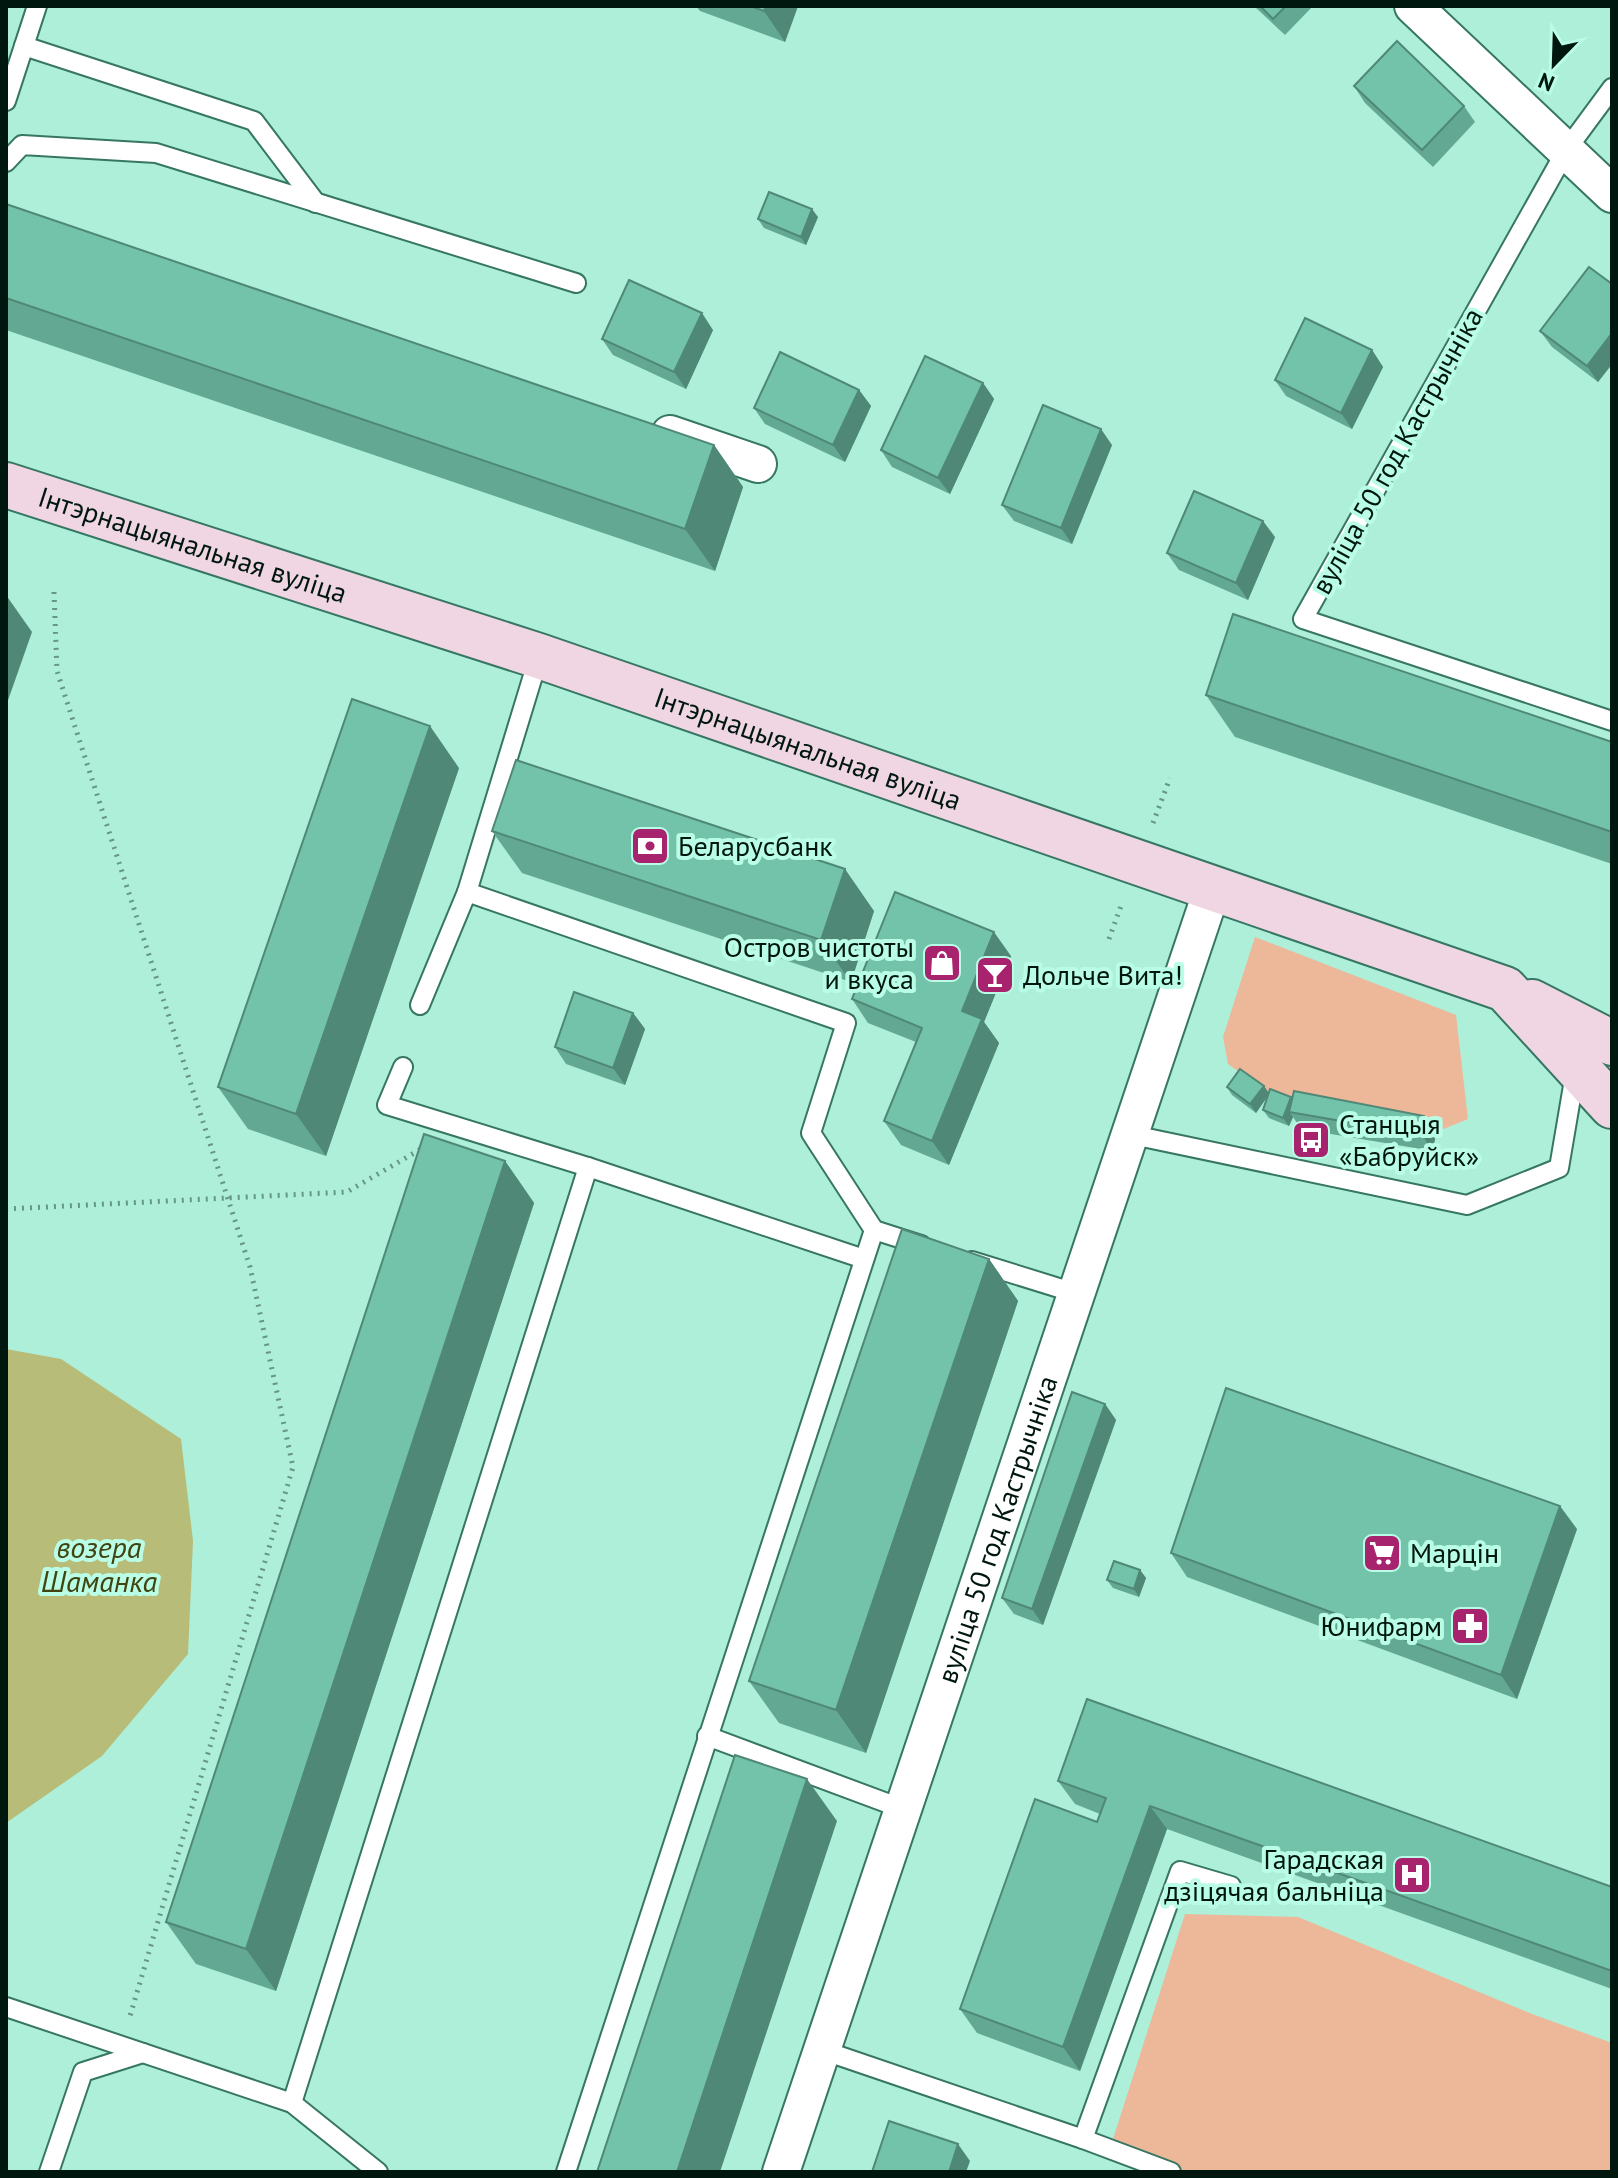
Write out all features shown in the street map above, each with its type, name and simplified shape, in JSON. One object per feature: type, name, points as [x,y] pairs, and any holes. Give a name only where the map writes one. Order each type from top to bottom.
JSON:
[{"type":"main road","name":"Інтэрнацыянальная вуліца","points":[[6,485],[539,656],[1505,989],[1594,1054],[1612,1106]]},
{"type":"street","points":[[1413,6],[1612,194]]},
{"type":"street","points":[[638,423],[758,464]]},
{"type":"street","name":"вуліца 50 год Кастрычніка","points":[[781,2172],[1213,887]]},
{"type":"lane","points":[[6,101],[37,6]]},
{"type":"lane","points":[[24,46],[254,121],[316,203]]},
{"type":"lane","name":"вуліца 50 год Кастрычніка","points":[[1612,88],[1567,149],[1303,619],[1612,721]]},
{"type":"lane","points":[[6,162],[22,145],[156,153],[576,283]]},
{"type":"lane","points":[[420,1005],[467,892],[539,656]]},
{"type":"lane","points":[[467,892],[846,1023],[811,1133],[874,1230],[1075,1293]]},
{"type":"lane","points":[[1128,1134],[1467,1205],[1559,1168],[1594,1054]]},
{"type":"lane","points":[[403,1067],[387,1105],[588,1167],[864,1259]]},
{"type":"lane","points":[[292,2103],[588,1167]]},
{"type":"lane","points":[[566,2172],[874,1230]]},
{"type":"lane","points":[[707,1736],[903,1809]]},
{"type":"lane","points":[[1083,2139],[1180,1871],[1231,1886]]},
{"type":"lane","points":[[6,2007],[292,2103],[378,2172]]},
{"type":"lane","points":[[822,2050],[1171,2172]]},
{"type":"lane","points":[[49,2172],[83,2072],[143,2053]]},
{"type":"path","points":[[54,592],[57,671],[250,1267],[293,1467],[121,2046]]},
{"type":"path","points":[[6,1209],[347,1192],[459,1127]]},
{"type":"shaded area","points":[[1255,937],[1456,1015],[1468,1119],[1436,1132],[1306,1108],[1269,1094],[1228,1064],[1223,1037]]},
{"type":"shaded area","points":[[1185,1914],[1298,1917],[1532,2014],[1612,2043],[1612,2172],[1147,2172],[1113,2139]]},
{"type":"water","name":"возера Шаманка","points":[[6,1349],[61,1359],[181,1439],[193,1541],[188,1654],[102,1756],[6,1823]]},
{"type":"building","points":[[1260,6],[1286,6],[1273,19]]},
{"type":"building","points":[[1397,41],[1464,106],[1422,150],[1354,86]]},
{"type":"building","points":[[769,192],[812,209],[801,237],[758,219]]},
{"type":"building","points":[[6,204],[714,445],[685,529],[6,298]]},
{"type":"building","points":[[1589,267],[1612,284],[1612,333],[1587,366],[1540,331]]},
{"type":"building","points":[[629,280],[702,313],[674,372],[602,339]]},
{"type":"building","points":[[1305,318],[1372,350],[1341,413],[1275,380]]},
{"type":"building","points":[[780,352],[859,390],[833,445],[754,408]]},
{"type":"building","points":[[925,356],[983,383],[938,478],[881,450]]},
{"type":"building","points":[[1043,405],[1101,429],[1061,528],[1002,505]]},
{"type":"building","points":[[1194,491],[1263,521],[1236,583],[1167,553]]},
{"type":"building","points":[[1233,614],[1612,742],[1612,832],[1206,695]]},
{"type":"building","points":[[352,699],[430,726],[296,1114],[218,1087]]},
{"type":"building","points":[[516,760],[845,869],[821,940],[492,831]]},
{"type":"building","points":[[895,892],[994,932],[962,1011],[982,1019],[932,1141],[884,1121],[922,1028],[852,999]]},
{"type":"building","points":[[574,992],[633,1013],[613,1068],[555,1047]]},
{"type":"building","points":[[1240,1069],[1264,1086],[1250,1104],[1227,1087]]},
{"type":"building","points":[[1270,1089],[1291,1097],[1283,1118],[1263,1110]]},
{"type":"building","points":[[1294,1091],[1424,1116],[1422,1135],[1289,1112]]},
{"type":"building","points":[[424,1134],[505,1161],[246,1949],[166,1922]]},
{"type":"building","points":[[902,1229],[989,1259],[836,1710],[749,1681]]},
{"type":"building","name":"Марцін","points":[[1226,1388],[1560,1506],[1501,1675],[1171,1553]]},
{"type":"building","points":[[1072,1392],[1105,1404],[1032,1609],[1002,1598]]},
{"type":"building","points":[[1114,1561],[1140,1570],[1134,1589],[1107,1580]]},
{"type":"building","name":"Гарадская дзіцячая бальніца","points":[[1087,1699],[1612,1887],[1612,1971],[1150,1806],[1063,2047],[960,2009],[1035,1799],[1097,1822],[1106,1798],[1058,1781]]},
{"type":"building","points":[[735,1755],[807,1779],[677,2172],[597,2172]]},
{"type":"building","points":[[889,2121],[958,2144],[949,2172],[872,2172]]},
{"type":"place","name":"Беларусбанк","points":[[650,846]]},
{"type":"place","name":"Остров чистоты и вкуса","points":[[942,963]]},
{"type":"place","name":"Дольче Вита!","points":[[995,975]]},
{"type":"place","name":"Станцыя «Бабруйск»","points":[[1311,1140]]},
{"type":"place","name":"Марцін","points":[[1382,1553]]},
{"type":"place","name":"Юнифарм","points":[[1470,1626]]},
{"type":"place","name":"Гарадская дзіцячая бальніца","points":[[1412,1875]]}]
